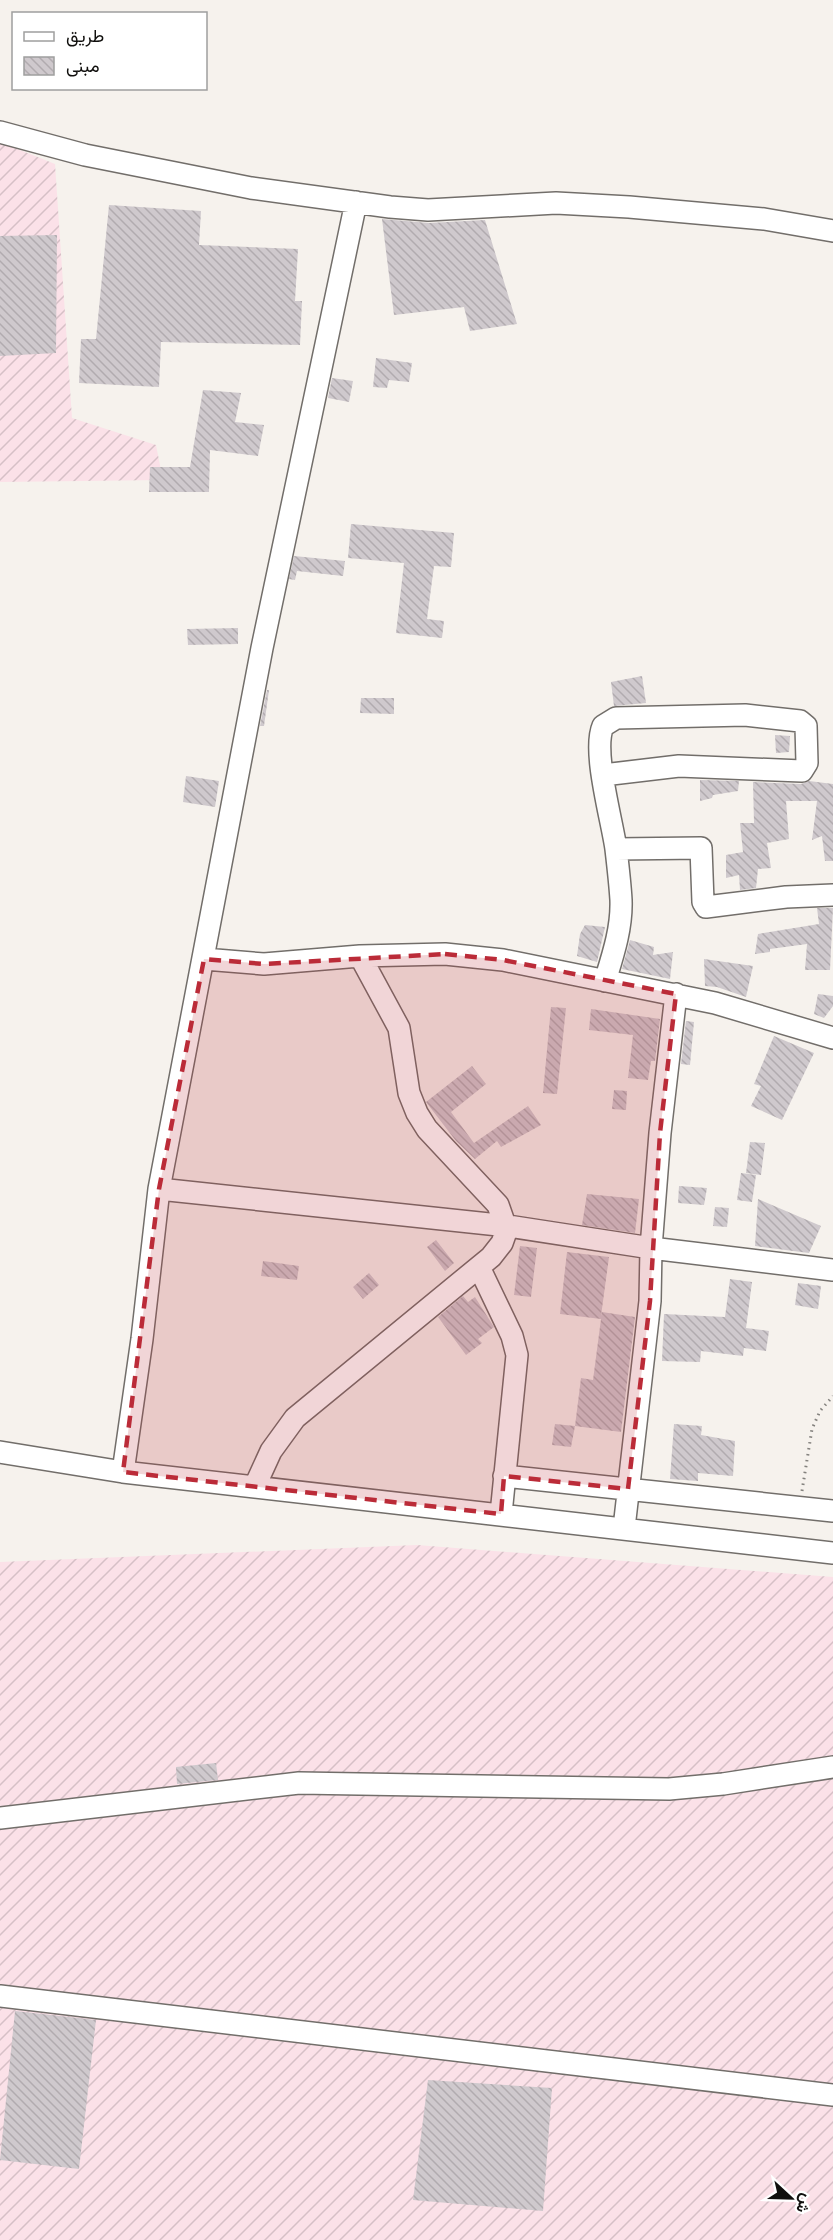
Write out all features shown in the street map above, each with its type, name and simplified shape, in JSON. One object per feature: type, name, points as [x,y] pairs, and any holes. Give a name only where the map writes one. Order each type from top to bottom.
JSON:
[{"type":"street","points":[[0,132],[132,165],[250,188],[356,202],[428,210],[556,203],[629,207],[764,219],[833,231]]},
{"type":"street","points":[[123,1472],[142,1339],[159,1189],[262,648],[356,202]]},
{"type":"street","points":[[603,775],[679,766],[802,771],[807,764],[806,726],[800,721],[745,715],[616,718],[609,721],[600,733],[599,748],[603,775],[616,849],[620,917],[605,981]]},
{"type":"street","points":[[616,849],[701,848],[703,902],[706,907],[786,897],[833,896]]},
{"type":"street","points":[[204,959],[264,964],[360,956],[445,954],[503,960],[676,994],[763,1016],[833,1038]]},
{"type":"street","points":[[360,956],[399,1028],[410,1093],[417,1113],[427,1129],[498,1205],[505,1225],[508,1226]]},
{"type":"street","points":[[624,1528],[651,1301],[651,1248],[676,994]]},
{"type":"street","points":[[159,1189],[508,1226],[651,1248],[833,1270]]},
{"type":"street","points":[[255,1486],[271,1451],[295,1418],[497,1251],[508,1226]]},
{"type":"street","points":[[479,1267],[512,1336],[517,1355],[501,1514]]},
{"type":"street","points":[[0,1452],[123,1472],[833,1553]]},
{"type":"street","points":[[504,1476],[833,1511]]},
{"type":"street","points":[[0,1818],[299,1783],[669,1789],[723,1784],[833,1767]]},
{"type":"street","points":[[0,1996],[833,2095]]},
{"type":"path","points":[[799,1507],[812,1429],[833,1396]]},
{"type":"path","points":[[826,1404],[833,1404]]},
{"type":"highlighted area","points":[[445,954],[503,960],[676,994],[660,1133],[650,1301],[628,1489],[504,1476],[501,1514],[123,1472],[159,1189],[204,959],[264,964]]},
{"type":"shaded area","points":[[0,142],[55,164],[72,418],[156,445],[163,480],[0,482]]},
{"type":"shaded area","points":[[417,1545],[833,1577],[833,2240],[0,2240],[0,1562]]},
{"type":"building","points":[[109,205],[201,211],[199,245],[298,249],[295,301],[302,301],[300,345],[161,342],[159,387],[79,383],[81,339],[96,339]]},
{"type":"building","points":[[382,219],[429,223],[485,220],[517,324],[470,331],[464,307],[394,315]]},
{"type":"building","points":[[57,235],[56,353],[0,356],[0,236]]},
{"type":"building","points":[[376,358],[412,363],[409,382],[389,380],[387,388],[373,387]]},
{"type":"building","points":[[332,378],[353,381],[349,402],[328,398]]},
{"type":"building","points":[[203,390],[241,393],[235,422],[264,425],[258,456],[210,450],[209,492],[149,492],[150,467],[190,467]]},
{"type":"building","points":[[351,524],[454,533],[451,567],[434,566],[427,619],[444,621],[442,638],[396,633],[404,563],[348,558]]},
{"type":"building","points":[[294,556],[345,561],[343,576],[297,571],[295,580],[289,579]]},
{"type":"building","points":[[238,628],[238,644],[188,645],[187,629]]},
{"type":"building","points":[[642,676],[646,703],[614,706],[611,682]]},
{"type":"building","points":[[267,690],[269,690],[264,726],[260,726]]},
{"type":"building","points":[[361,698],[394,698],[394,714],[360,713]]},
{"type":"building","points":[[775,735],[790,736],[789,752],[776,753]]},
{"type":"building","points":[[186,776],[219,781],[215,807],[183,802]]},
{"type":"building","points":[[700,780],[739,781],[738,791],[713,795],[712,798],[700,801]]},
{"type":"building","points":[[809,781],[833,784],[833,861],[825,861],[822,836],[812,840],[817,801],[786,801],[789,839],[767,843],[771,868],[758,869],[756,888],[740,890],[739,875],[726,878],[726,855],[743,852],[740,823],[754,823],[753,782],[801,784]]},
{"type":"building","points":[[817,908],[833,908],[830,970],[805,970],[807,944],[770,949],[770,952],[755,954],[758,934],[819,924]]},
{"type":"building","points":[[585,925],[605,927],[597,962],[577,956],[580,934]]},
{"type":"building","points":[[630,940],[654,947],[653,955],[673,952],[670,979],[622,969]]},
{"type":"building","points":[[704,959],[753,966],[746,997],[717,987],[705,986]]},
{"type":"building","points":[[818,994],[833,996],[833,1006],[824,1018],[814,1014]]},
{"type":"building","points":[[551,1007],[566,1008],[557,1094],[543,1093]]},
{"type":"building","points":[[591,1009],[660,1019],[655,1061],[651,1061],[648,1080],[628,1078],[633,1035],[589,1030]]},
{"type":"building","points":[[686,1021],[694,1022],[690,1065],[681,1064]]},
{"type":"building","points":[[774,1036],[814,1053],[782,1120],[751,1106],[761,1086],[754,1084]]},
{"type":"building","points":[[472,1066],[486,1084],[451,1112],[474,1143],[528,1106],[541,1125],[501,1147],[497,1141],[475,1159],[456,1141],[426,1102]]},
{"type":"building","points":[[614,1090],[627,1091],[626,1110],[612,1109]]},
{"type":"building","points":[[750,1142],[765,1143],[761,1175],[746,1173]]},
{"type":"building","points":[[741,1173],[756,1175],[752,1202],[737,1200]]},
{"type":"building","points":[[679,1186],[707,1188],[704,1205],[678,1203]]},
{"type":"building","points":[[587,1194],[639,1199],[635,1233],[582,1225]]},
{"type":"building","points":[[758,1199],[821,1226],[809,1253],[755,1246]]},
{"type":"building","points":[[715,1207],[729,1208],[727,1227],[713,1226]]},
{"type":"building","points":[[436,1240],[454,1263],[445,1271],[427,1247]]},
{"type":"building","points":[[520,1246],[537,1248],[531,1297],[514,1295]]},
{"type":"building","points":[[567,1252],[609,1257],[601,1316],[602,1312],[635,1317],[621,1432],[575,1426],[581,1378],[593,1380],[601,1319],[560,1314]]},
{"type":"building","points":[[263,1261],[299,1266],[297,1280],[261,1276]]},
{"type":"building","points":[[369,1273],[379,1285],[363,1299],[353,1287]]},
{"type":"building","points":[[730,1279],[752,1282],[746,1328],[769,1331],[766,1351],[744,1348],[743,1356],[701,1351],[700,1362],[662,1361],[664,1314],[725,1317]]},
{"type":"building","points":[[798,1283],[821,1286],[818,1309],[795,1305]]},
{"type":"building","points":[[463,1296],[468,1302],[475,1297],[494,1327],[478,1339],[482,1343],[466,1355],[438,1317]]},
{"type":"building","points":[[555,1424],[575,1426],[571,1447],[552,1445]]},
{"type":"building","points":[[674,1424],[702,1426],[701,1435],[735,1441],[733,1476],[698,1473],[698,1481],[670,1479]]},
{"type":"building","points":[[216,1763],[218,1780],[177,1784],[176,1767]]},
{"type":"building","points":[[15,2011],[96,2020],[79,2169],[0,2160]]},
{"type":"building","points":[[428,2080],[552,2088],[543,2211],[413,2200]]}]
